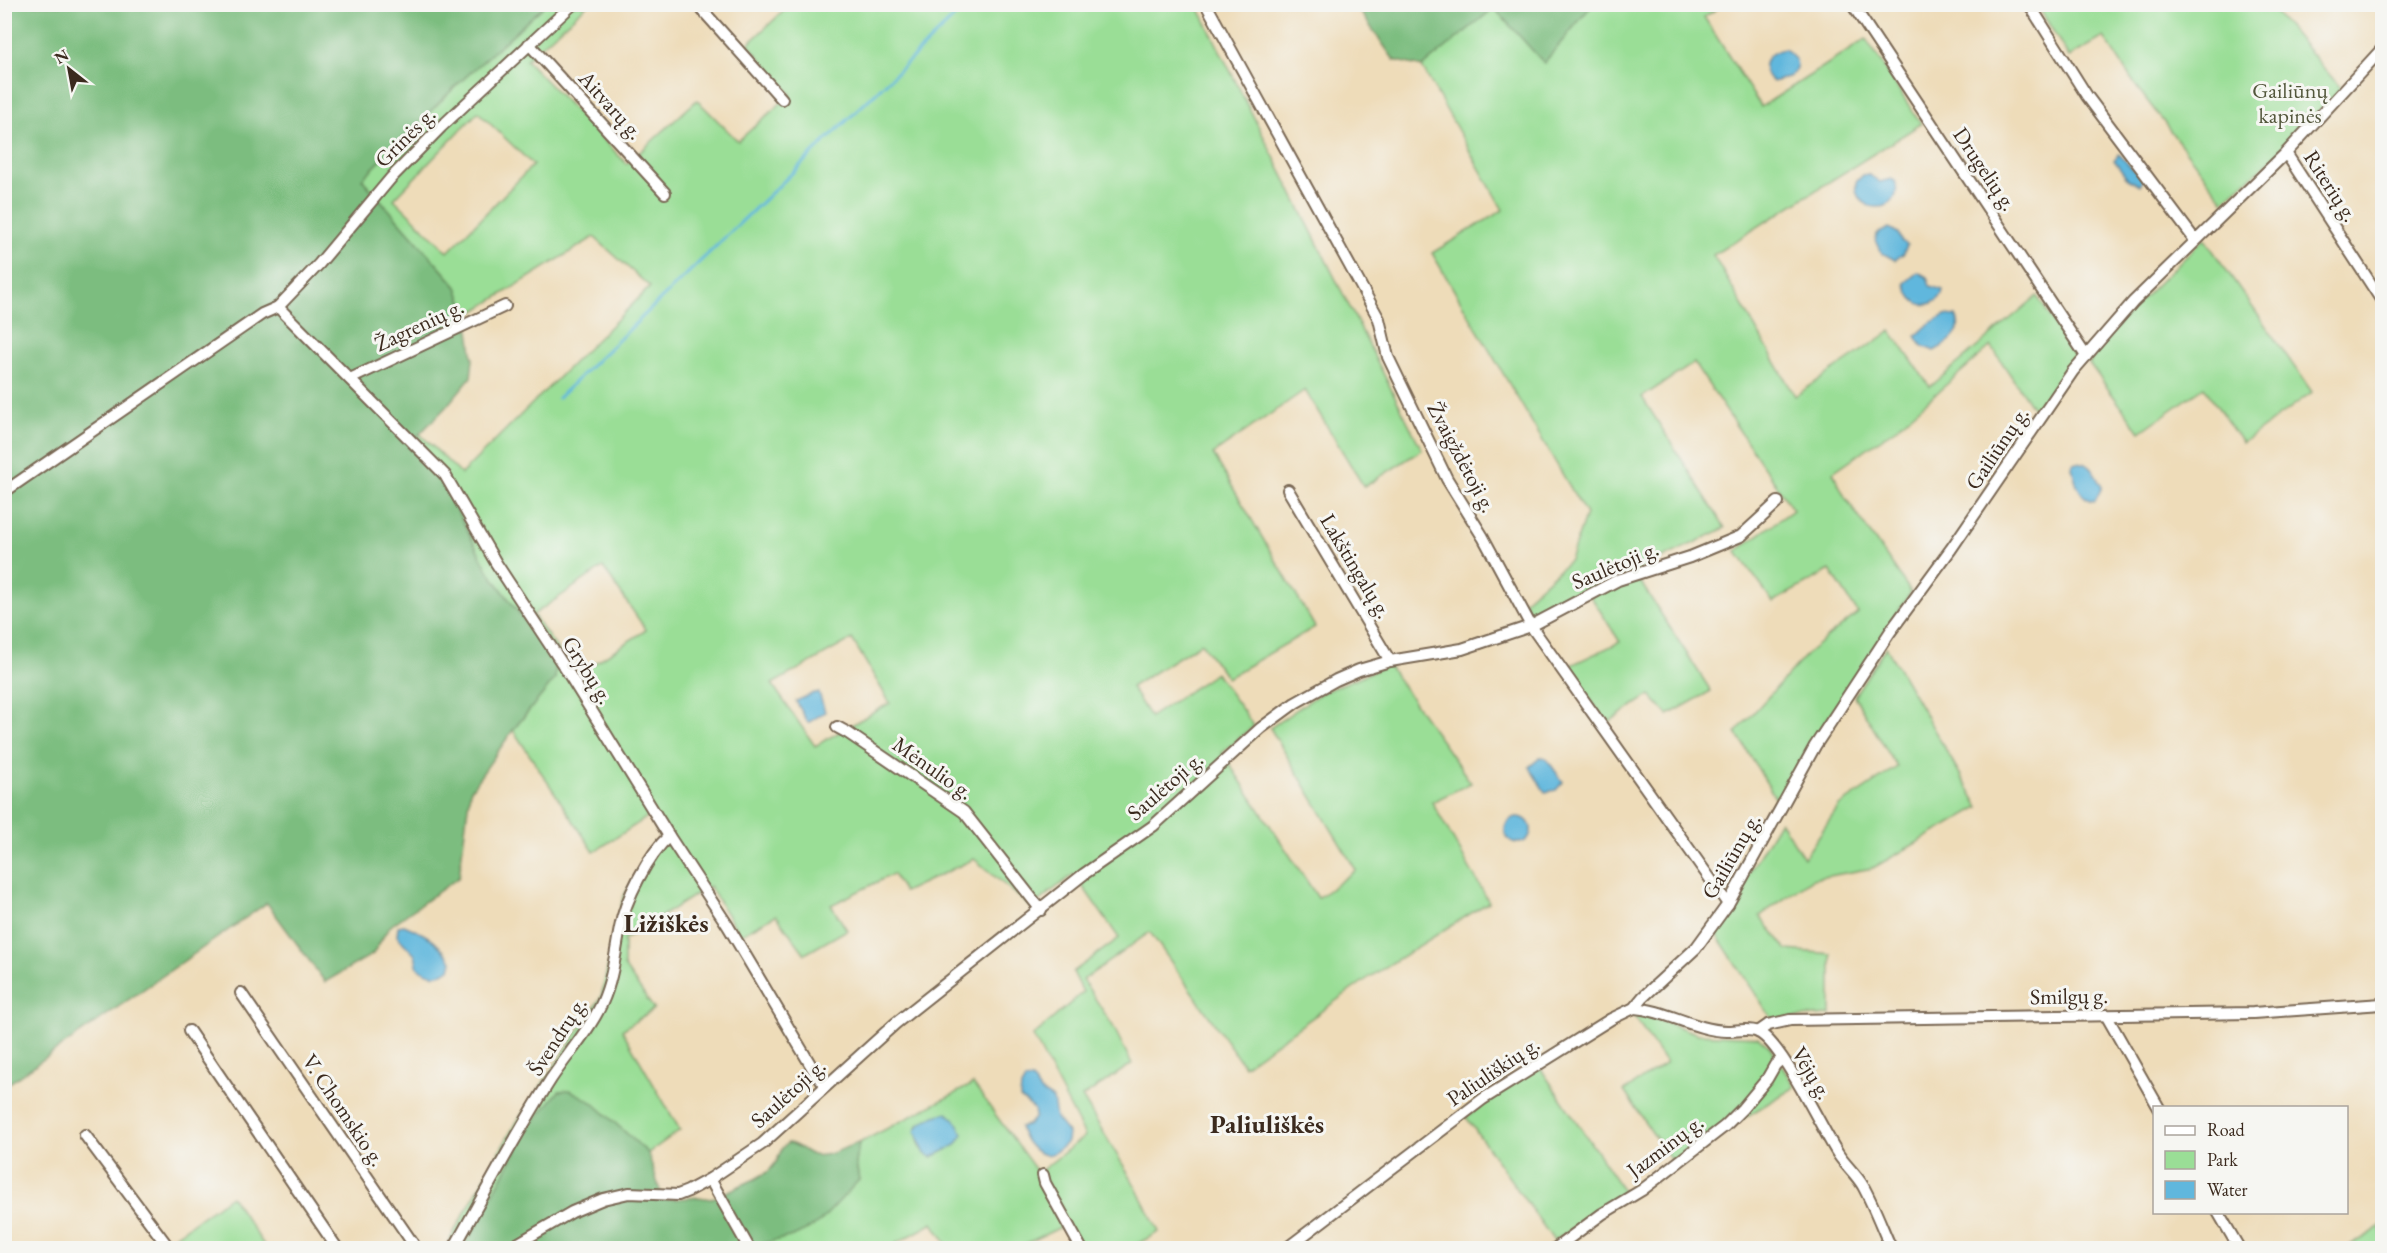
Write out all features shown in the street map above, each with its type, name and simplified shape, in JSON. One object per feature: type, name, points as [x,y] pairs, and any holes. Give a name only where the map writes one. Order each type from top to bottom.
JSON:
[{"type":"street","name":"Grinės g.","points":[[4,492],[262,314],[278,307],[319,264],[391,178],[573,4]]},
{"type":"street","points":[[697,4],[782,99]]},
{"type":"street","name":"Žvaigždėtoji g.","points":[[1206,4],[1379,319],[1388,357],[1448,479],[1483,537],[1531,626],[1728,904]]},
{"type":"street","name":"Drugelių g.","points":[[1852,4],[2086,356]]},
{"type":"street","points":[[2029,4],[2087,96],[2195,240]]},
{"type":"street","name":"Aitvarų g.","points":[[529,44],[664,193]]},
{"type":"street","name":"Gailiūnų g.","points":[[1714,924],[1728,904],[1815,746],[1890,632],[2086,356],[2133,302],[2286,153],[2382,49]]},
{"type":"street","name":"Riterių g.","points":[[2286,153],[2382,301]]},
{"type":"street","name":"Žagrenių g.","points":[[350,379],[505,306]]},
{"type":"street","name":"Grybų g.","points":[[278,307],[445,475],[496,562],[728,926],[816,1074],[825,1085]]},
{"type":"street","name":"Lakštingalų g.","points":[[1288,490],[1390,661]]},
{"type":"street","name":"Saulėtoji g.","points":[[510,1248],[572,1212],[603,1199],[629,1193],[678,1195],[710,1179],[762,1144],[896,1023],[1084,874],[1153,826],[1262,728],[1295,703],[1359,670],[1390,661],[1462,648],[1531,626],[1618,580],[1690,557],[1741,536],[1778,502]]},
{"type":"street","name":"Mėnulio g.","points":[[837,727],[964,812],[1041,910]]},
{"type":"street","name":"Švendrų g.","points":[[454,1248],[529,1116],[602,1004],[610,981],[625,908],[631,893],[661,844],[669,836]]},
{"type":"street","name":"Paliuliškių g.","points":[[1287,1248],[1483,1098],[1611,1019],[1634,1008],[1636,1003],[1696,948],[1714,924]]},
{"type":"street","name":"V. Chomskio g.","points":[[241,993],[416,1248]]},
{"type":"street","name":"Smilgų g.","points":[[1758,1032],[1768,1025],[1790,1020],[2262,1012],[2382,1004]]},
{"type":"street","points":[[1634,1008],[1658,1012],[1703,1028],[1758,1032]]},
{"type":"street","points":[[2106,1015],[2158,1106]]},
{"type":"street","points":[[189,1031],[337,1248]]},
{"type":"street","name":"Vėjų g.","points":[[1758,1032],[1768,1038],[1838,1154],[1862,1185],[1892,1248]]},
{"type":"street","name":"Jazminų g.","points":[[1556,1248],[1595,1218],[1642,1190],[1725,1126],[1742,1109],[1782,1059]]},
{"type":"street","points":[[85,1135],[169,1248]]},
{"type":"street","points":[[1043,1175],[1045,1183],[1081,1248]]},
{"type":"street","points":[[710,1179],[749,1248]]},
{"type":"street","points":[[2219,1214],[2239,1248]]},
{"type":"green space","points":[[5,5],[545,5],[458,84],[362,179],[457,287],[467,316],[473,359],[471,377],[408,446],[442,482],[489,572],[556,664],[555,679],[513,730],[470,791],[459,877],[389,927],[373,954],[325,982],[267,903],[5,1086]]},
{"type":"green space","points":[[545,5],[587,5],[526,60],[627,164],[697,100],[738,141],[791,94],[748,44],[790,5],[1197,5],[1422,450],[1364,487],[1305,390],[1213,454],[1315,627],[1227,678],[1201,643],[1131,687],[1150,717],[1216,673],[1254,726],[1222,753],[1318,898],[1356,870],[1270,728],[1321,693],[1388,665],[1471,783],[1432,802],[1489,902],[1371,976],[1244,1066],[1150,932],[1083,980],[1113,1026],[1132,1064],[1082,1097],[1131,1178],[1159,1232],[1130,1248],[1075,1248],[1063,1226],[1017,1248],[949,1248],[933,1223],[888,1248],[745,1248],[859,1180],[856,1163],[859,1143],[973,1084],[1038,1173],[1085,1136],[1033,1036],[1083,992],[1073,972],[1119,938],[1074,874],[1031,907],[974,859],[904,892],[893,874],[831,905],[847,930],[805,954],[776,915],[740,935],[709,886],[624,940],[624,966],[654,1009],[622,1030],[680,1130],[648,1153],[592,1102],[529,1127],[464,1248],[445,1248],[514,1126],[601,997],[623,897],[660,838],[649,816],[594,852],[513,730],[555,679],[556,664],[489,572],[442,482],[407,446],[420,434],[461,474],[650,287],[594,237],[467,316],[457,287],[362,179],[458,84]],"holes":[[[478,112],[533,165],[448,252],[394,199]],[[603,567],[646,630],[576,675],[533,615]],[[852,639],[890,703],[815,746],[772,684]],[[935,1116],[956,1145],[932,1157],[919,1144],[918,1125]]]},
{"type":"green space","points":[[1323,5],[1592,5],[1544,63],[1494,8],[1422,67],[1394,60],[1359,10],[1324,7]]},
{"type":"green space","points":[[1592,5],[1723,5],[1704,17],[1761,107],[1866,39],[1921,124],[1713,255],[1795,396],[1891,331],[1930,387],[2037,296],[2078,359],[2038,416],[1991,346],[1895,429],[1833,472],[1845,497],[1911,592],[1805,753],[1779,804],[1736,732],[1810,651],[1858,613],[1830,570],[1773,602],[1736,551],[1793,510],[1694,363],[1642,397],[1725,528],[1634,572],[1711,691],[1668,715],[1650,695],[1607,723],[1567,667],[1620,642],[1588,592],[1534,619],[1524,601],[1570,560],[1586,514],[1432,253],[1503,210],[1422,67],[1494,8],[1544,62]]},
{"type":"green space","name":"Gailiūnų kapinės","points":[[2037,5],[2269,5],[2341,88],[2289,144],[2224,201],[2136,86],[2104,37],[2069,57]]},
{"type":"green space","points":[[2204,238],[2312,392],[2242,443],[2204,387],[2140,432],[2089,363],[2122,319]]},
{"type":"green space","points":[[1886,647],[1979,807],[1873,868],[1812,879],[1760,916],[1787,950],[1831,954],[1831,1015],[1772,1019],[1714,931],[1780,821],[1804,858],[1839,806],[1897,767],[1854,696]]},
{"type":"green space","points":[[1637,1012],[1698,1034],[1758,1037],[1770,1047],[1795,1087],[1672,1162],[1624,1091],[1666,1063],[1632,1013]]},
{"type":"green space","points":[[1539,1066],[1624,1192],[1554,1241],[1466,1117]]},
{"type":"green space","points":[[570,1090],[592,1102],[648,1153],[663,1200],[699,1197],[711,1199],[755,1179],[769,1171],[777,1161],[782,1148],[788,1143],[811,1154],[820,1155],[859,1143],[856,1163],[859,1180],[818,1224],[793,1236],[745,1248],[464,1248],[529,1127],[559,1091]]},
{"type":"green space","points":[[231,1196],[266,1248],[174,1248],[168,1241]]},
{"type":"green space","points":[[2382,1226],[2382,1248],[2347,1248]]},
{"type":"water","points":[[1785,49],[1796,60],[1797,68],[1791,76],[1773,82],[1765,72],[1766,61],[1773,53]]},
{"type":"water","points":[[2119,154],[2143,180],[2140,186],[2128,179],[2114,160]]},
{"type":"water","points":[[1868,174],[1880,182],[1891,179],[1895,181],[1896,192],[1893,200],[1878,207],[1869,206],[1862,201],[1857,193],[1856,182],[1863,175]]},
{"type":"water","points":[[1889,228],[1898,233],[1901,241],[1907,245],[1904,253],[1895,260],[1882,253],[1876,240],[1877,234]]},
{"type":"water","points":[[1918,272],[1927,277],[1930,286],[1943,290],[1936,301],[1923,304],[1915,301],[1910,295],[1905,283]]},
{"type":"water","points":[[1945,315],[1956,316],[1958,328],[1956,333],[1934,351],[1922,346],[1916,336],[1930,323]]},
{"type":"water","points":[[2077,462],[2090,467],[2102,487],[2095,501],[2081,493],[2072,467],[2073,463]]},
{"type":"water","points":[[819,693],[825,712],[808,723],[796,701]]},
{"type":"water","points":[[1541,757],[1546,758],[1563,782],[1556,790],[1545,792],[1529,767]]},
{"type":"water","points":[[1518,817],[1527,821],[1531,830],[1527,839],[1518,843],[1509,839],[1505,830],[1509,821]]},
{"type":"water","points":[[404,925],[426,935],[436,943],[452,961],[450,969],[434,974],[426,973],[418,968],[415,955],[397,936],[398,926]]},
{"type":"water","points":[[1032,1079],[1040,1091],[1053,1099],[1056,1118],[1068,1133],[1067,1142],[1051,1154],[1045,1155],[1035,1151],[1024,1137],[1020,1127],[1029,1124],[1035,1117],[1034,1109],[1020,1098],[1021,1087],[1025,1080]]},
{"type":"water","points":[[947,1113],[955,1120],[963,1134],[956,1145],[932,1157],[925,1154],[915,1131],[925,1121]]},
{"type":"waterway","points":[[558,398],[968,4]]},
{"type":"district","name":"Ližiškės","points":[[666,923]]},
{"type":"district","name":"Paliuliškės","points":[[1267,1124]]}]
